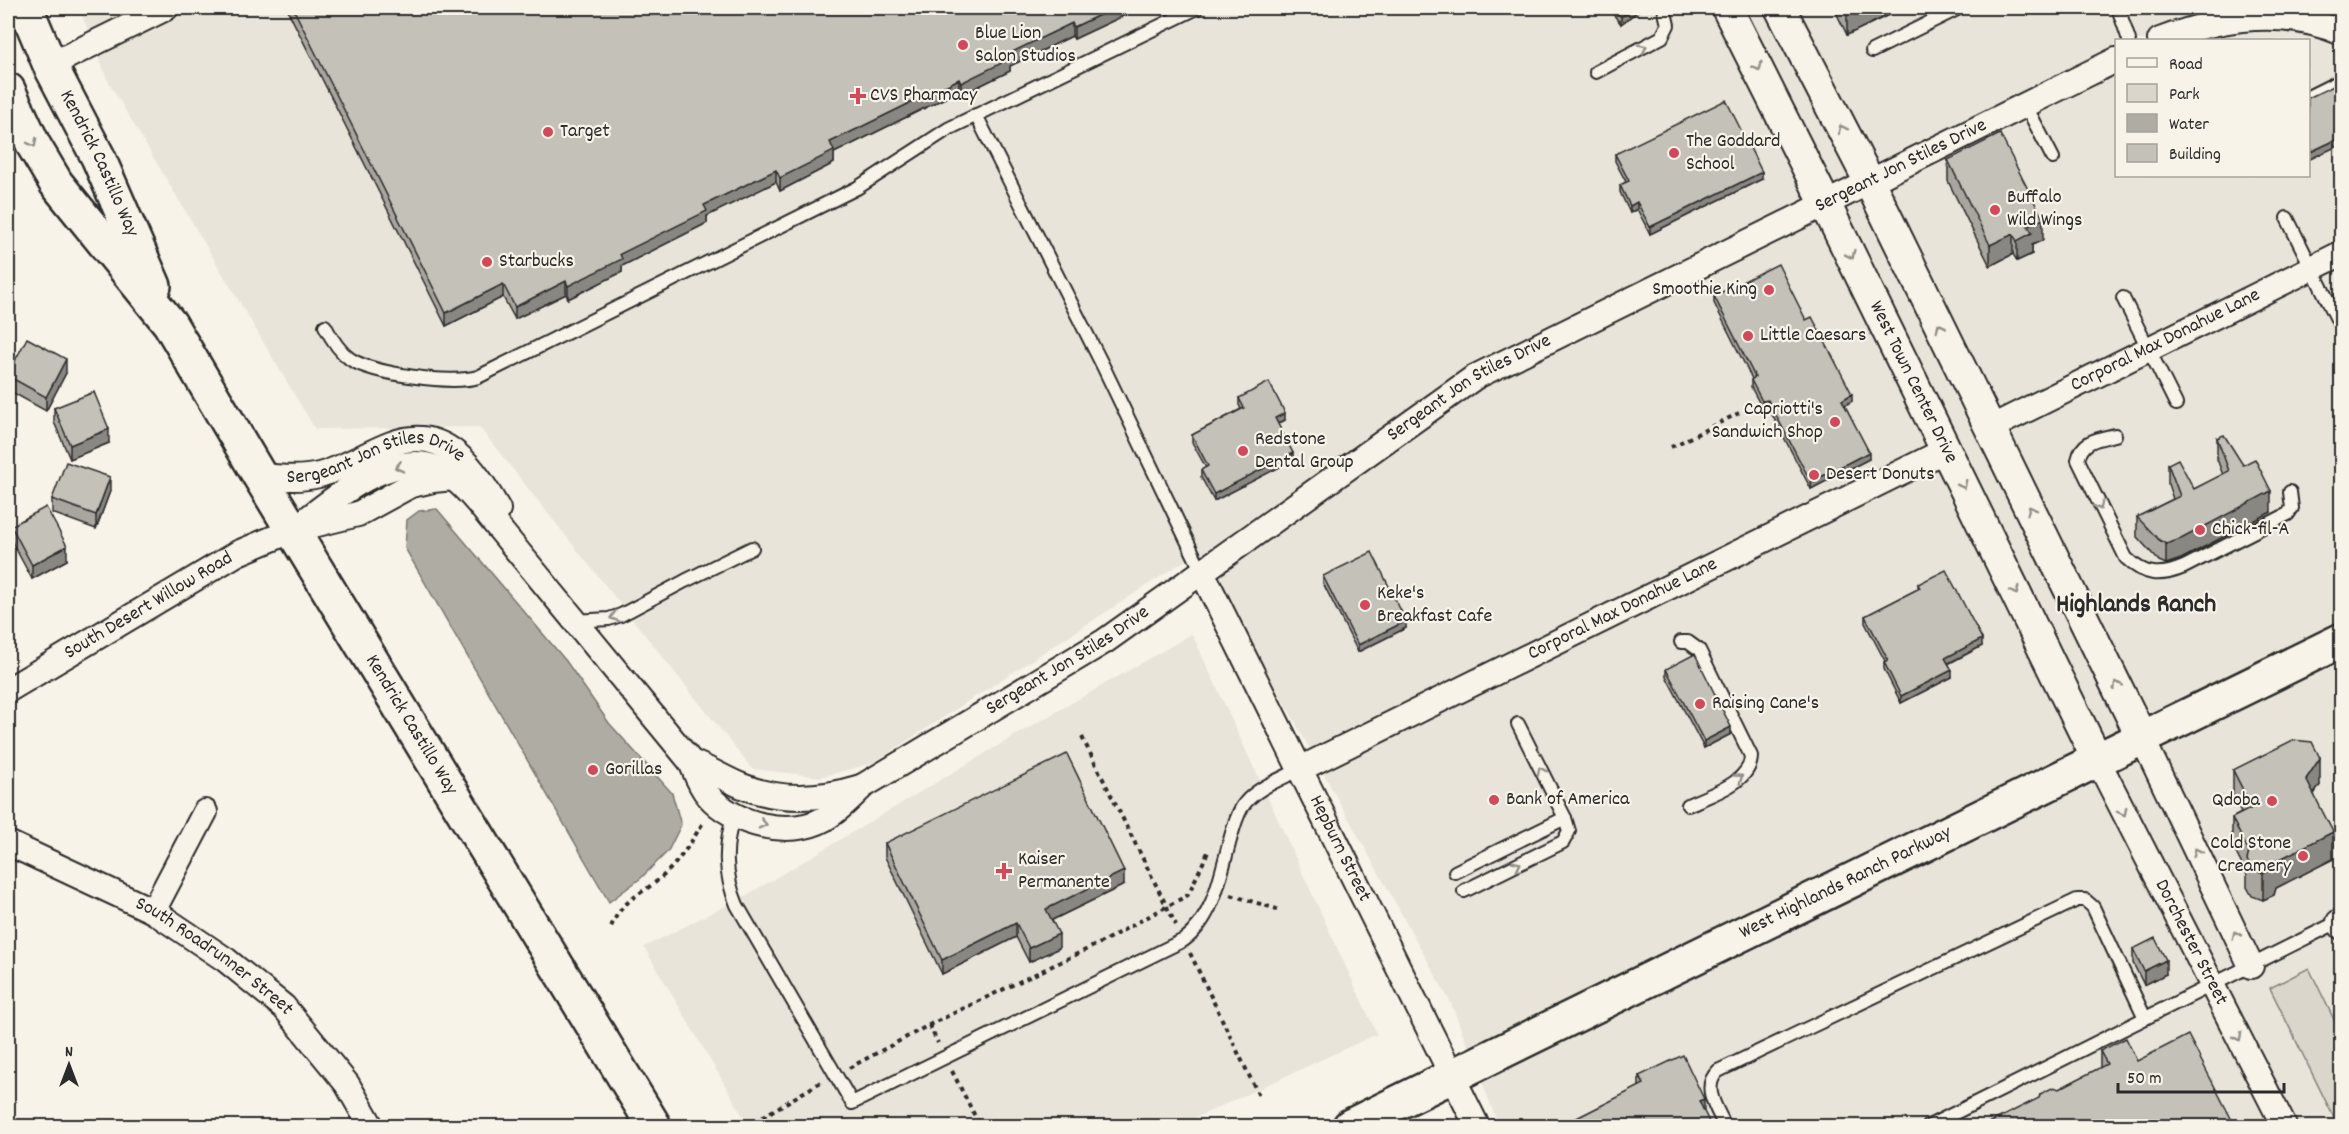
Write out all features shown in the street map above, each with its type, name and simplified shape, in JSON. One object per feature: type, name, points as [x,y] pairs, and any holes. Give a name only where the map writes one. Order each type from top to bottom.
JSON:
[{"type":"main road","name":"Kendrick Castillo Way","points":[[26,8],[50,64],[98,157],[170,324],[259,475],[654,1126]]},
{"type":"main road","name":"Kendrick Castillo Way","points":[[8,90],[34,146],[56,183],[170,324]]},
{"type":"main road","name":"West Highlands Ranch Parkway","points":[[1350,1126],[2342,640]]},
{"type":"street","points":[[50,64],[166,8]]},
{"type":"street","name":"West Town Center Drive","points":[[1726,8],[1825,203],[2097,759]]},
{"type":"street","points":[[1780,8],[1869,181],[2251,966]]},
{"type":"street","points":[[2163,39],[2200,26],[2231,20],[2321,15],[2342,33]]},
{"type":"street","name":"Sergeant Jon Stiles Drive","points":[[293,530],[350,488],[395,467],[411,464],[433,467],[454,478],[472,496],[691,762],[703,789],[726,809],[768,826],[798,828],[812,825],[835,812],[863,786],[1090,651],[1468,382],[2115,60]]},
{"type":"street","name":"Corporal Max Donahue Lane","points":[[1989,428],[2342,253]]},
{"type":"street","name":"Sergeant Jon Stiles Drive","points":[[259,475],[302,478],[337,469],[394,443],[415,439],[434,442],[453,451],[472,468],[534,571]]},
{"type":"street","name":"Corporal Max Donahue Lane","points":[[1300,769],[1946,450]]},
{"type":"street","name":"South Desert Willow Road","points":[[8,690],[238,553],[293,530]]},
{"type":"street","name":"Hepburn Street","points":[[1202,572],[1477,1126]]},
{"type":"street","name":"Dorchester Street","points":[[2097,759],[2284,1126]]},
{"type":"street","name":"Sergeant Jon Stiles Drive","points":[[691,762],[744,787],[777,795],[793,797],[827,795],[863,786]]},
{"type":"street","points":[[153,911],[205,812]]},
{"type":"street","name":"South Roadrunner Street","points":[[8,843],[153,911],[226,960],[284,1007],[348,1084],[371,1126]]},
{"type":"lane","points":[[325,326],[341,351],[361,365],[441,380],[457,381],[478,378],[857,188],[919,147],[976,115],[1197,8]]},
{"type":"lane","points":[[1596,72],[1662,37],[1668,25],[1664,8]]},
{"type":"lane","points":[[1872,51],[1959,8]]},
{"type":"lane","points":[[2118,8],[2129,39]]},
{"type":"lane","points":[[2310,96],[2342,80]]},
{"type":"lane","points":[[2025,104],[2053,158]]},
{"type":"lane","points":[[976,115],[1103,366],[1202,572]]},
{"type":"lane","points":[[2287,218],[2339,322]]},
{"type":"lane","points":[[2123,298],[2176,404]]},
{"type":"lane","points":[[2115,435],[2088,441],[2080,451],[2078,460],[2126,558],[2137,568],[2155,574],[2168,574],[2184,567],[2288,514],[2292,508],[2290,492]]},
{"type":"lane","points":[[575,621],[616,617],[752,548]]},
{"type":"lane","points":[[1681,642],[1688,642],[1699,650],[1751,756],[1751,765],[1740,780],[1688,805]]},
{"type":"lane","points":[[1464,891],[1563,842],[1569,831],[1565,818],[1518,724]]},
{"type":"lane","points":[[726,809],[726,854],[728,877],[733,896],[744,919],[852,1103],[946,1059],[1184,940],[1197,930],[1205,919],[1234,827],[1244,804],[1258,791],[1300,769]]},
{"type":"lane","points":[[1455,872],[1565,818]]},
{"type":"lane","points":[[1725,1126],[1711,1095],[1712,1077],[1718,1071],[2077,900],[2085,900],[2092,907],[2145,1018]]},
{"type":"lane","points":[[1929,1126],[2340,923]]},
{"type":"path","points":[[1671,447],[1739,412]]},
{"type":"path","points":[[1082,737],[1130,829],[1259,1096]]},
{"type":"path","points":[[611,927],[616,915],[632,897],[663,876],[726,809]]},
{"type":"path","points":[[747,1126],[928,1025],[1098,944],[1188,895],[1211,846]]},
{"type":"path","points":[[1193,884],[1277,909]]},
{"type":"path","points":[[928,1025],[980,1126]]},
{"type":"shaded area","points":[[79,8],[2341,8],[2341,1126],[1488,1126],[1497,1121],[1451,1003],[1200,551],[873,763],[821,777],[752,769],[479,427],[315,429],[108,81]]},
{"type":"shaded area","points":[[1192,634],[1377,1034],[1178,1126],[749,1126],[644,947],[747,895],[1016,735]]},
{"type":"green space","points":[[2309,968],[2341,1034],[2341,1126],[2338,1126],[2270,988]]},
{"type":"water","points":[[437,509],[566,661],[609,723],[672,793],[681,825],[668,851],[641,878],[609,902],[405,548],[407,520],[419,511]]},
{"type":"building","points":[[293,8],[1114,8],[1074,27],[1072,23],[1008,54],[1010,59],[961,83],[959,79],[830,142],[834,151],[780,178],[776,170],[704,205],[707,211],[620,254],[622,259],[568,286],[566,281],[515,307],[503,284],[446,313]]},
{"type":"building","points":[[1614,8],[1633,8],[1621,17]]},
{"type":"building","points":[[2342,82],[2342,137],[2310,152],[2310,97]]},
{"type":"building","points":[[1726,100],[1762,172],[1650,227],[1637,202],[1630,206],[1620,185],[1629,181],[1615,154]]},
{"type":"building","name":"Buffalo Wild Wings","points":[[2000,134],[2043,219],[2028,226],[2032,233],[2017,241],[2013,234],[1990,245],[1948,160]]},
{"type":"building","points":[[1778,264],[1806,320],[1812,317],[1852,394],[1842,400],[1869,452],[1811,482],[1768,400],[1762,401],[1751,380],[1755,377],[1714,296]]},
{"type":"building","points":[[27,338],[66,359],[46,397],[8,376]]},
{"type":"building","name":"Redstone Dental Group","points":[[1269,382],[1285,413],[1275,418],[1293,453],[1214,494],[1201,470],[1208,466],[1192,435],[1244,408],[1239,398]]},
{"type":"building","points":[[94,392],[109,429],[70,445],[54,408]]},
{"type":"building","points":[[2224,435],[2243,465],[2255,459],[2271,491],[2181,539],[2166,544],[2159,540],[2137,517],[2180,496],[2168,464],[2178,459],[2194,489],[2229,471],[2217,438]]},
{"type":"building","points":[[66,462],[110,477],[96,515],[52,499]]},
{"type":"building","points":[[46,507],[67,546],[32,565],[11,526]]},
{"type":"building","name":"Keke's Breakfast Cafe","points":[[1372,552],[1406,621],[1358,645],[1323,576]]},
{"type":"building","points":[[1946,570],[1982,639],[1945,658],[1952,670],[1901,696],[1884,662],[1888,660],[1865,616],[1920,588],[1918,584]]},
{"type":"building","name":"Raising Cane's","points":[[1695,654],[1731,727],[1704,741],[1666,669]]},
{"type":"building","points":[[2293,740],[2312,742],[2320,758],[2306,779],[2333,832],[2276,861],[2274,868],[2263,873],[2252,869],[2247,860],[2249,852],[2232,818],[2252,808],[2233,770]]},
{"type":"building","name":"Kaiser Permanente","points":[[1067,754],[1124,871],[1046,909],[1059,934],[1029,948],[1016,923],[942,960],[885,843]]},
{"type":"building","points":[[2155,938],[2166,960],[2144,971],[2133,949]]},
{"type":"building","points":[[2188,1035],[2235,1126],[1983,1126],[2039,1098],[2040,1094],[2054,1087],[2059,1089],[2107,1064],[2100,1051],[2126,1038],[2137,1061]]},
{"type":"building","points":[[1683,1055],[1704,1099],[1699,1101],[1711,1126],[1563,1125],[1644,1084],[1639,1076]]},
{"type":"place","name":"Blue Lion Salon Studios","points":[[963,45]]},
{"type":"place","name":"CVS Pharmacy","points":[[858,96]]},
{"type":"place","name":"Target","points":[[548,132]]},
{"type":"place","name":"The Goddard School","points":[[1674,153]]},
{"type":"place","name":"Buffalo Wild Wings","points":[[1995,210]]},
{"type":"place","name":"Starbucks","points":[[487,262]]},
{"type":"place","name":"Smoothie King","points":[[1769,290]]},
{"type":"place","name":"Little Caesars","points":[[1748,336]]},
{"type":"place","name":"Capriotti's Sandwich Shop","points":[[1835,422]]},
{"type":"place","name":"Redstone Dental Group","points":[[1243,451]]},
{"type":"place","name":"Desert Donuts","points":[[1814,475]]},
{"type":"place","name":"Chick-fil-A","points":[[2200,530]]},
{"type":"place","name":"Keke's Breakfast Cafe","points":[[1365,605]]},
{"type":"place","name":"Raising Cane's","points":[[1700,704]]},
{"type":"place","name":"Gorillas","points":[[593,770]]},
{"type":"place","name":"Bank of America","points":[[1494,800]]},
{"type":"place","name":"Qdoba","points":[[2272,801]]},
{"type":"place","name":"Cold Stone Creamery","points":[[2303,856]]},
{"type":"place","name":"Kaiser Permanente","points":[[1004,871]]},
{"type":"district","name":"Highlands Ranch","points":[[2136,605]]}]
